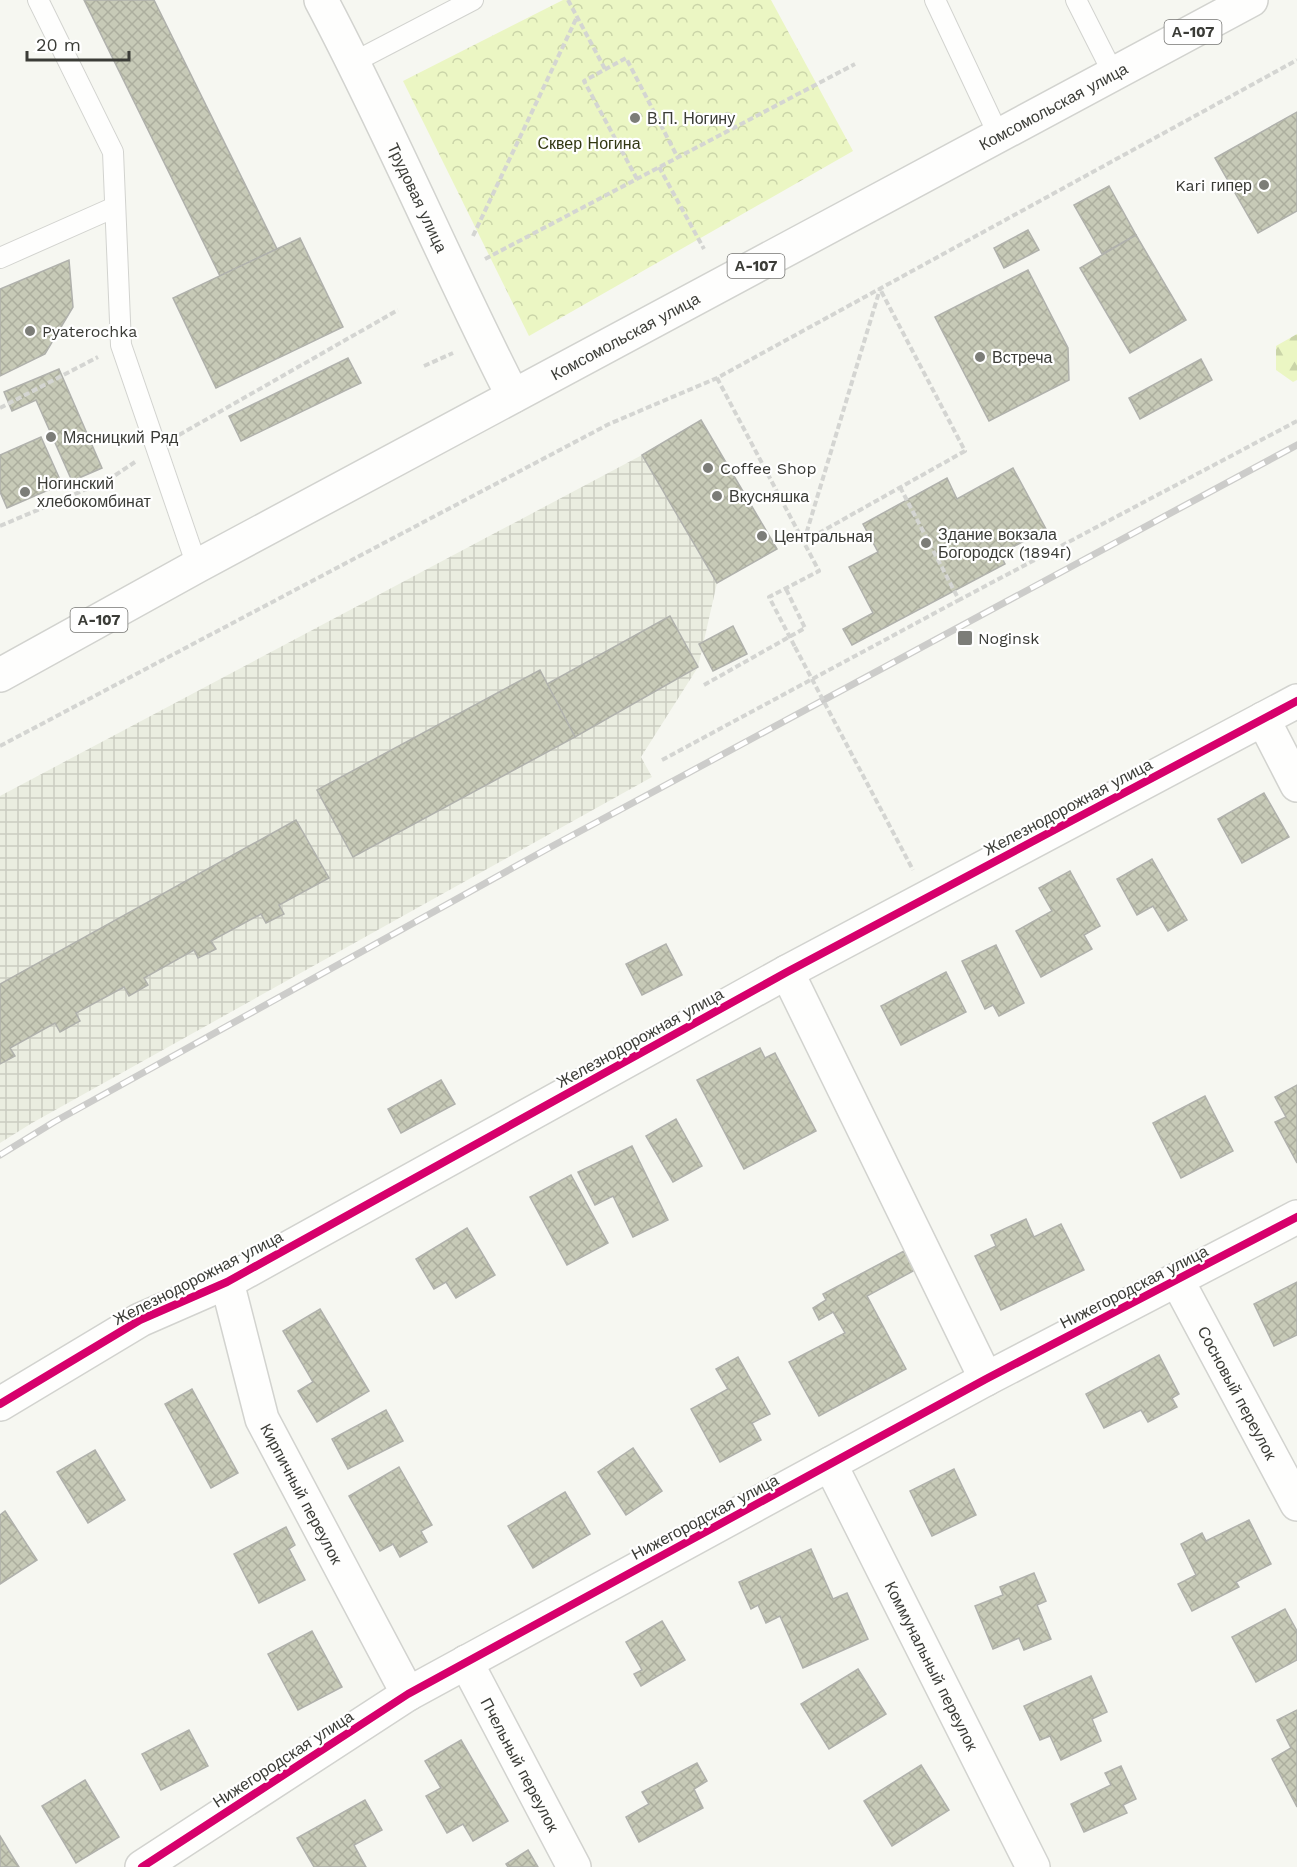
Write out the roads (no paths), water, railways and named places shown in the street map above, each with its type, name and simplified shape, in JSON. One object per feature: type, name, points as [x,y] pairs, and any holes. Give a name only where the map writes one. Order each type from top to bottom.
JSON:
[{"type":"street","name":"Трудовая улица","points":[[321,0],[354,62],[513,396]]},
{"type":"street","name":"Комсомольская улица","points":[[1,673],[1251,0]]},
{"type":"street","name":"Железнодорожная улица","points":[[0,1404],[140,1320],[227,1282],[787,972],[1297,701]]},
{"type":"street","points":[[1263,719],[1297,785]]},
{"type":"street","points":[[787,972],[986,1379]]},
{"type":"street","name":"Нижегородская улица","points":[[142,1867],[408,1694],[986,1379],[1297,1217]]},
{"type":"street","name":"Сосновый переулок","points":[[1177,1280],[1297,1504]]},
{"type":"street","name":"Кирпичный переулок","points":[[227,1282],[262,1419],[408,1694]]},
{"type":"street","name":"Коммунальный переулок","points":[[830,1464],[1033,1867]]},
{"type":"street","name":"Пчельный переулок","points":[[466,1662],[574,1867]]},
{"type":"lane","points":[[38,0],[113,152],[121,345],[197,566]]},
{"type":"lane","points":[[354,62],[473,0]]},
{"type":"lane","points":[[935,0],[999,136]]},
{"type":"lane","points":[[1076,0],[1114,75]]},
{"type":"lane","points":[[0,258],[115,207]]},
{"type":"railway","points":[[0,1155],[54,1122],[547,849],[1297,445]]},
{"type":"place","name":"В.П. Ногину","points":[[635,118]]},
{"type":"place","name":"Kari гипер","points":[[1264,185]]},
{"type":"place","name":"Pyaterochka","points":[[30,331]]},
{"type":"place","name":"Встреча","points":[[980,357]]},
{"type":"place","name":"Мясницкий Ряд","points":[[51,437]]},
{"type":"place","name":"Coffee Shop","points":[[708,468]]},
{"type":"place","name":"Ногинский хлебокомбинат","points":[[25,492]]},
{"type":"place","name":"Вкусняшка","points":[[717,496]]},
{"type":"place","name":"Центральная","points":[[762,536]]},
{"type":"place","name":"Здание вокзала Богородск (1894г)","points":[[926,543]]},
{"type":"place","name":"Noginsk","points":[[965,638]]},
{"type":"park label","name":"Сквер Ногина","points":[[589,143]]}]
